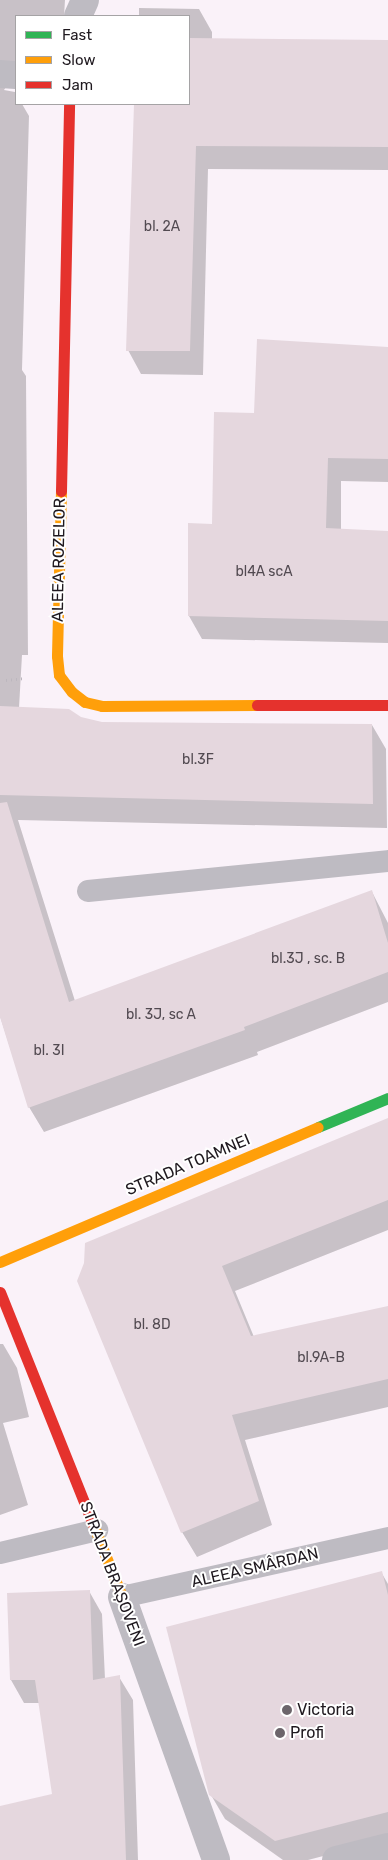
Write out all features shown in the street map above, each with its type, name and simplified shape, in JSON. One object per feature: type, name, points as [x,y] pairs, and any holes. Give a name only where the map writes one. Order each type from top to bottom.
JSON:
[{"type":"street","points":[[78,15],[85,0]]},
{"type":"street","points":[[0,74],[15,75]]},
{"type":"street","name":"ALEEA ROZELOR","points":[[69,105],[57,656],[59,675],[78,697],[102,706],[388,705]]},
{"type":"street","name":"STRADA TOAMNEI","points":[[0,1262],[388,1098]]},
{"type":"street","name":"STRADA BRAȘOVENI","points":[[0,1292],[97,1530],[216,1860]]},
{"type":"street","points":[[336,1860],[388,1847]]},
{"type":"lane","points":[[88,891],[388,861]]},
{"type":"lane","points":[[0,1553],[97,1530]]},
{"type":"lane","name":"ALEEA SMÂRDAN","points":[[122,1597],[388,1538]]},
{"type":"building","points":[[190,38],[388,40],[388,147],[196,146],[190,351],[126,351],[134,105],[190,105]]},
{"type":"building","points":[[257,339],[388,347],[388,459],[328,458],[326,528],[388,531],[388,621],[188,616],[188,523],[212,524],[214,412],[254,413]]},
{"type":"building","points":[[0,706],[69,709],[81,717],[102,722],[372,724],[373,804],[0,795]]},
{"type":"building","points":[[7,802],[69,1002],[372,890],[388,943],[388,972],[244,1027],[245,1030],[28,1108],[0,1017],[0,803]]},
{"type":"building","points":[[388,1118],[388,1200],[222,1266],[251,1336],[388,1306],[388,1379],[232,1415],[259,1501],[181,1533],[77,1281],[84,1263],[85,1243]]},
{"type":"building","name":"Victoria","points":[[382,1571],[388,1595],[388,1812],[275,1841],[209,1795],[166,1627]]},
{"type":"building","points":[[90,1590],[93,1680],[120,1675],[126,1860],[0,1860],[0,1806],[52,1794],[35,1680],[10,1680],[7,1593]]},
{"type":"traffic: fast","points":[[318,1127],[388,1098]]},
{"type":"traffic: slow","points":[[61,491],[57,656],[59,675],[72,692],[85,702],[102,706],[257,705]]},
{"type":"traffic: slow","points":[[0,1262],[318,1127]]},
{"type":"traffic: slow","points":[[93,1524],[122,1597]]},
{"type":"traffic: jam","points":[[61,491],[69,105]]},
{"type":"traffic: jam","points":[[257,705],[388,705]]},
{"type":"traffic: jam","points":[[0,1292],[93,1524]]},
{"type":"place","name":"Victoria","points":[[287,1710]]},
{"type":"place","name":"Profi","points":[[280,1733]]}]
